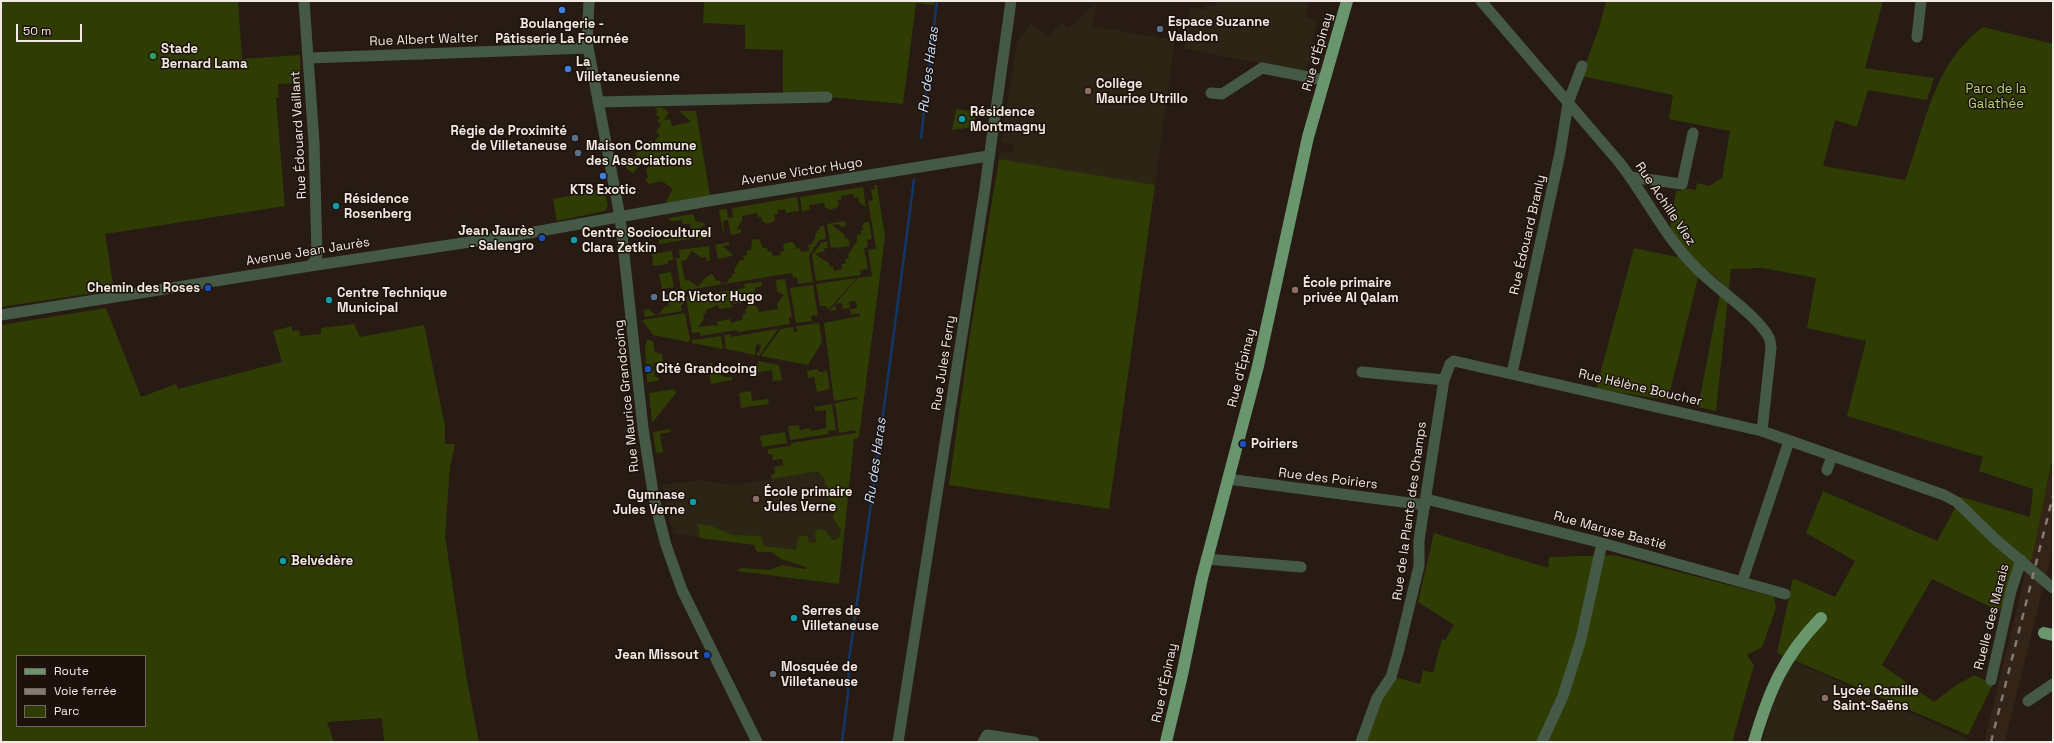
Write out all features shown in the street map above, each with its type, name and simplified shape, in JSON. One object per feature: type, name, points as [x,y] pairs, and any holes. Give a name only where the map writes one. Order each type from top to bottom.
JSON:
[{"type":"main road","name":"Rue d'Épinay","points":[[1166,742],[1182,675],[1193,614],[1206,559],[1258,366],[1289,216],[1324,80],[1347,1]]},
{"type":"main road","points":[[1754,742],[1766,702],[1777,677],[1796,647],[1821,618]]},
{"type":"street","name":"Rue Édouard Vaillant","points":[[304,1],[309,58],[317,253],[315,261],[310,266]]},
{"type":"street","name":"Rue Jules Ferry","points":[[898,742],[1011,1]]},
{"type":"street","name":"Rue Achille Viez","points":[[1481,1],[1593,131],[1630,177],[1664,231],[1688,262],[1752,317],[1768,334],[1771,348],[1762,431]]},
{"type":"street","points":[[1917,37],[1921,1]]},
{"type":"street","name":"Rue Maurice Grandcoing","points":[[585,2],[586,36],[620,217],[634,334],[643,428],[650,478],[659,519],[673,566],[684,595],[757,742]]},
{"type":"street","name":"Rue Albert Walter","points":[[309,58],[588,48]]},
{"type":"street","name":"Rue Édouard Branly","points":[[1512,373],[1560,153],[1568,103],[1582,66]]},
{"type":"street","points":[[1211,93],[1222,94],[1262,68],[1324,80]]},
{"type":"street","points":[[598,102],[827,97]]},
{"type":"street","points":[[1630,177],[1682,184],[1693,133]]},
{"type":"street","name":"Avenue Victor Hugo","points":[[620,217],[988,156]]},
{"type":"street","name":"Avenue Jean Jaurès","points":[[1,315],[523,234],[620,217]]},
{"type":"street","name":"Rue de la Plante des Champs","points":[[1361,742],[1377,698],[1391,677],[1406,626],[1419,566],[1419,540],[1444,380],[1450,364],[1454,361],[1512,373]]},
{"type":"street","points":[[1362,372],[1444,380]]},
{"type":"street","name":"Rue Hélène Boucher","points":[[1512,373],[1762,431]]},
{"type":"street","points":[[1762,431],[1944,495],[1957,502],[2053,588]]},
{"type":"street","points":[[1742,582],[1789,441]]},
{"type":"street","points":[[1827,470],[1832,456]]},
{"type":"street","name":"Rue des Poiriers","points":[[1228,479],[1426,502]]},
{"type":"street","name":"Rue Maryse Bastié","points":[[1426,502],[1602,543],[1785,594]]},
{"type":"street","points":[[1542,742],[1563,696],[1578,646],[1602,543]]},
{"type":"street","points":[[1206,559],[1301,567]]},
{"type":"street","name":"Ruelle des Marais","points":[[1991,680],[2012,591],[2021,560]]},
{"type":"street","points":[[2028,701],[2053,684]]},
{"type":"street","points":[[900,729],[907,742]]},
{"type":"street","points":[[983,742],[987,735],[1034,742]]},
{"type":"shaded area","points":[[1217,1],[1309,1],[1306,18],[1318,20],[1312,41],[1315,43],[1306,72],[1184,49],[1191,7],[1205,10],[1206,5],[1215,7]]},
{"type":"shaded area","name":"Collège Maurice Utrillo","points":[[1096,2],[1093,26],[1175,40],[1155,185],[999,159],[1000,152],[1012,153],[1013,144],[1001,143],[1017,41],[1031,23],[1048,36],[1061,22],[1069,28]]},
{"type":"shaded area","name":"École primaire Jules Verne","points":[[854,438],[841,556],[673,534],[662,485],[698,480],[736,485],[784,477],[799,455]]},
{"type":"shaded area","points":[[2053,461],[2053,548],[2005,742],[1984,742]]},
{"type":"shaded area","name":"Lycée Camille Saint-Saëns","points":[[1786,658],[1966,738],[1970,742],[1762,742]]},
{"type":"green space","points":[[1,1],[238,1],[242,59],[300,55],[301,83],[278,84],[279,98],[276,98],[285,206],[105,234],[114,290],[1,307]]},
{"type":"green space","points":[[704,1],[935,1],[934,5],[916,3],[903,104],[830,97],[830,93],[783,93],[783,50],[745,49],[745,25],[703,23]]},
{"type":"green space","name":"Parc de la Galathée","points":[[1606,1],[1883,1],[1865,68],[1934,78],[1927,100],[1868,90],[1857,127],[1835,120],[1823,166],[1905,180],[1925,117],[1941,77],[1952,59],[1966,42],[1983,27],[2053,44],[2053,456],[2032,558],[1999,611],[1932,579],[1882,665],[1934,702],[1952,688],[1974,675],[1993,684],[1968,735],[1777,653],[1793,578],[1835,597],[1855,561],[1806,533],[1823,491],[1937,541],[1961,497],[2030,517],[2033,489],[1979,471],[1983,457],[1847,416],[1866,341],[1807,328],[1816,278],[1763,268],[1731,269],[1716,411],[1698,407],[1722,283],[1701,265],[1668,400],[1596,389],[1634,248],[1677,257],[1681,247],[1669,236],[1676,190],[1681,191],[1682,188],[1696,190],[1697,183],[1709,186],[1722,178],[1730,131],[1669,119],[1673,95],[1581,76],[1599,28]]},
{"type":"green space","points":[[661,107],[669,112],[664,120],[670,119],[672,126],[691,122],[679,111],[696,111],[710,195],[665,203],[673,189],[662,181],[649,184],[645,181],[648,177],[646,170],[651,163],[639,166],[633,173],[626,168],[625,161],[627,158],[631,160],[633,156],[637,158],[636,152],[649,150],[648,143],[650,140],[654,142],[660,135],[656,132],[661,124],[657,121],[660,118],[656,115],[658,111],[654,108]]},
{"type":"green space","points":[[956,109],[976,112],[974,127],[952,130]]},
{"type":"green space","points":[[999,159],[1155,185],[1109,509],[949,485],[970,334]]},
{"type":"green space","points":[[874,185],[877,185],[885,237],[859,437],[854,439],[839,584],[737,571],[741,568],[770,570],[782,565],[805,569],[806,567],[781,559],[771,552],[757,552],[754,545],[700,538],[698,524],[711,526],[733,535],[759,536],[762,538],[764,546],[796,550],[798,539],[801,536],[807,536],[810,543],[816,542],[815,534],[818,529],[825,530],[832,540],[836,540],[840,537],[841,530],[833,518],[837,506],[827,498],[828,488],[824,478],[817,471],[772,479],[771,475],[775,474],[774,467],[783,465],[782,459],[773,460],[772,454],[768,454],[768,449],[791,446],[791,443],[856,433],[855,430],[839,433],[835,403],[857,399],[857,397],[834,401],[824,323],[860,316],[859,313],[851,315],[850,309],[857,308],[856,301],[849,302],[850,308],[843,309],[842,303],[835,304],[858,278],[872,276],[868,250],[876,249],[868,201],[873,200],[871,190],[875,189]]},
{"type":"green space","points":[[863,187],[866,207],[859,202],[858,197],[854,198],[853,194],[841,196],[841,200],[838,200],[839,205],[836,208],[829,210],[825,207],[824,203],[809,205],[810,209],[802,212],[800,197]]},
{"type":"green space","points":[[604,189],[608,206],[605,211],[557,221],[553,199]]},
{"type":"green space","points":[[797,197],[799,211],[786,213],[785,209],[778,210],[778,214],[774,215],[775,219],[773,222],[766,224],[762,221],[761,217],[758,217],[757,213],[742,216],[742,221],[736,230],[741,229],[741,233],[731,235],[728,220],[723,221],[723,232],[719,210],[727,209],[728,218],[733,217],[732,208]]},
{"type":"green space","points":[[693,214],[696,221],[706,224],[697,230],[698,232],[706,234],[707,238],[696,240],[696,238],[659,244],[659,240],[689,236],[689,233],[692,231],[689,224],[683,224],[682,220],[670,221],[669,218]]},
{"type":"green space","points":[[845,221],[846,226],[840,227],[839,224],[832,225],[844,234],[845,239],[848,238],[850,246],[841,247],[839,250],[839,247],[831,248],[827,224]]},
{"type":"green space","points":[[865,222],[869,222],[872,239],[867,240],[868,247],[864,248],[868,269],[860,270],[861,275],[816,281],[812,255],[821,243],[827,241],[828,248],[824,248],[825,251],[815,254],[829,263],[830,267],[833,267],[834,271],[842,269],[842,264],[846,263],[845,259],[849,258],[848,255],[857,241],[857,235],[861,234],[860,231],[863,230],[862,226]]},
{"type":"green space","points":[[821,226],[824,226],[826,239],[819,240],[809,256],[813,282],[798,284],[797,277],[793,278],[792,273],[681,291],[676,258],[680,258],[679,250],[709,246],[710,261],[707,261],[706,257],[702,258],[692,251],[686,260],[681,261],[685,281],[689,280],[698,287],[705,278],[712,274],[717,281],[720,280],[721,284],[728,282],[728,279],[732,278],[732,274],[735,274],[734,270],[740,260],[744,260],[743,256],[747,255],[747,251],[751,250],[752,240],[759,239],[763,248],[767,248],[768,252],[771,251],[773,256],[781,255],[780,251],[784,251],[783,247],[785,243],[792,242],[795,244],[796,249],[800,248],[801,252],[809,251],[808,245],[812,244],[812,241],[815,240],[815,235]]},
{"type":"green space","points":[[729,242],[730,245],[722,246],[731,253],[732,256],[718,259],[715,245]]},
{"type":"green space","points":[[672,251],[673,260],[668,261],[668,264],[653,266],[652,254]]},
{"type":"green space","points":[[671,272],[674,287],[662,289],[659,274]]},
{"type":"green space","points":[[857,278],[828,310],[827,306],[820,306],[816,284]]},
{"type":"green space","points":[[785,279],[792,317],[789,317],[790,324],[700,336],[700,332],[692,333],[686,297],[745,288],[744,284],[762,282],[762,286],[755,288],[755,292],[750,301],[734,304],[731,301],[730,303],[733,307],[719,309],[718,305],[706,310],[706,313],[703,314],[704,319],[698,327],[714,325],[716,327],[718,325],[716,322],[730,319],[731,323],[743,319],[742,315],[746,314],[745,310],[751,302],[758,308],[759,312],[778,309],[777,304],[784,295],[777,291],[776,280]]},
{"type":"green space","points":[[813,285],[818,315],[811,316],[812,321],[796,323],[790,288]]},
{"type":"green space","points":[[679,293],[679,298],[683,297],[684,304],[681,305],[682,311],[645,317],[644,310],[648,309],[656,315],[659,314],[664,307],[669,306],[668,303],[672,302],[671,298],[666,298],[666,295]]},
{"type":"green space","points":[[835,304],[836,310],[829,311]]},
{"type":"green space","points":[[106,308],[141,397],[176,384],[178,389],[282,362],[273,331],[292,326],[292,331],[299,330],[300,336],[321,334],[321,328],[354,324],[360,337],[424,325],[445,426],[445,444],[455,444],[450,467],[445,536],[467,681],[479,742],[384,742],[382,718],[327,722],[334,742],[1,742],[1,325]]},
{"type":"green space","points":[[685,313],[690,340],[688,342],[653,335],[642,320]]},
{"type":"green space","points":[[819,323],[822,342],[808,365],[761,356],[781,329],[793,327],[794,332],[797,332],[796,326]]},
{"type":"green space","points":[[778,329],[759,356],[757,355],[757,352],[759,353],[761,345],[756,344],[755,355],[726,349],[724,335],[731,334],[731,337]]},
{"type":"green space","points":[[721,336],[723,349],[692,343],[692,340]]},
{"type":"green space","points":[[647,340],[653,341],[655,352],[662,354],[663,362],[653,363],[655,377],[658,377],[659,381],[647,382],[647,374],[651,369],[646,364],[645,347]]},
{"type":"green space","points":[[758,361],[779,365],[782,380],[773,381],[772,370],[756,373]]},
{"type":"green space","points":[[708,363],[712,363],[713,367],[719,374],[725,377],[732,377],[732,380],[711,384]]},
{"type":"green space","points":[[818,369],[819,372],[827,371],[830,389],[817,392],[814,377],[808,378],[807,371]]},
{"type":"green space","points":[[675,389],[676,393],[652,423],[649,393]]},
{"type":"green space","points":[[751,391],[752,401],[768,399],[769,404],[741,408],[739,393]]},
{"type":"green space","points":[[832,404],[836,430],[828,431],[828,434],[790,440],[788,426],[799,425],[800,430],[810,428],[811,431],[826,428],[826,410],[815,411],[814,407]]},
{"type":"green space","points":[[670,429],[671,432],[660,434],[663,452],[656,453],[653,432]]},
{"type":"green space","points":[[785,432],[787,443],[762,447],[760,436]]},
{"type":"green space","points":[[1434,533],[1548,568],[1549,557],[1614,555],[1774,597],[1776,608],[1762,647],[1747,655],[1754,665],[1732,742],[1364,742],[1373,717],[1394,677],[1420,684],[1423,670],[1433,673],[1442,639],[1445,640],[1454,625],[1418,602]]},
{"type":"waterway","name":"Ru des Haras","points":[[921,138],[937,1]]},
{"type":"waterway","name":"Ru des Haras","points":[[842,742],[848,694],[849,659],[914,180]]},
{"type":"railway","points":[[1991,742],[2053,496]]},
{"type":"place","name":"Boulangerie - Pâtisserie La Fournée","points":[[562,10]]},
{"type":"place","name":"Espace Suzanne Valadon","points":[[1160,29]]},
{"type":"place","name":"Stade Bernard Lama","points":[[153,56]]},
{"type":"place","name":"La Villetaneusienne","points":[[568,69]]},
{"type":"place","name":"Collège Maurice Utrillo","points":[[1088,91]]},
{"type":"place","name":"Résidence Montmagny","points":[[962,119]]},
{"type":"place","name":"Régie de Proximité de Villetaneuse","points":[[575,138]]},
{"type":"place","name":"Maison Commune des Associations","points":[[578,153]]},
{"type":"place","name":"KTS Exotic","points":[[603,176]]},
{"type":"place","name":"Résidence Rosenberg","points":[[336,206]]},
{"type":"place","name":"Jean Jaurès - Salengro","points":[[542,238]]},
{"type":"place","name":"Centre Socioculturel Clara Zetkin","points":[[574,240]]},
{"type":"place","name":"Chemin des Roses","points":[[208,288]]},
{"type":"place","name":"École primaire privée Al Qalam","points":[[1295,290]]},
{"type":"place","name":"LCR Victor Hugo","points":[[654,297]]},
{"type":"place","name":"Centre Technique Municipal","points":[[329,300]]},
{"type":"place","name":"Cité Grandcoing","points":[[648,369]]},
{"type":"place","name":"Poiriers","points":[[1243,444]]},
{"type":"place","name":"École primaire Jules Verne","points":[[756,499]]},
{"type":"place","name":"Gymnase Jules Verne","points":[[693,502]]},
{"type":"place","name":"Belvédère","points":[[283,561]]},
{"type":"place","name":"Serres de Villetaneuse","points":[[794,618]]},
{"type":"place","name":"Jean Missout","points":[[707,655]]},
{"type":"place","name":"Mosquée de Villetaneuse","points":[[773,674]]},
{"type":"place","name":"Lycée Camille Saint-Saëns","points":[[1825,698]]}]
